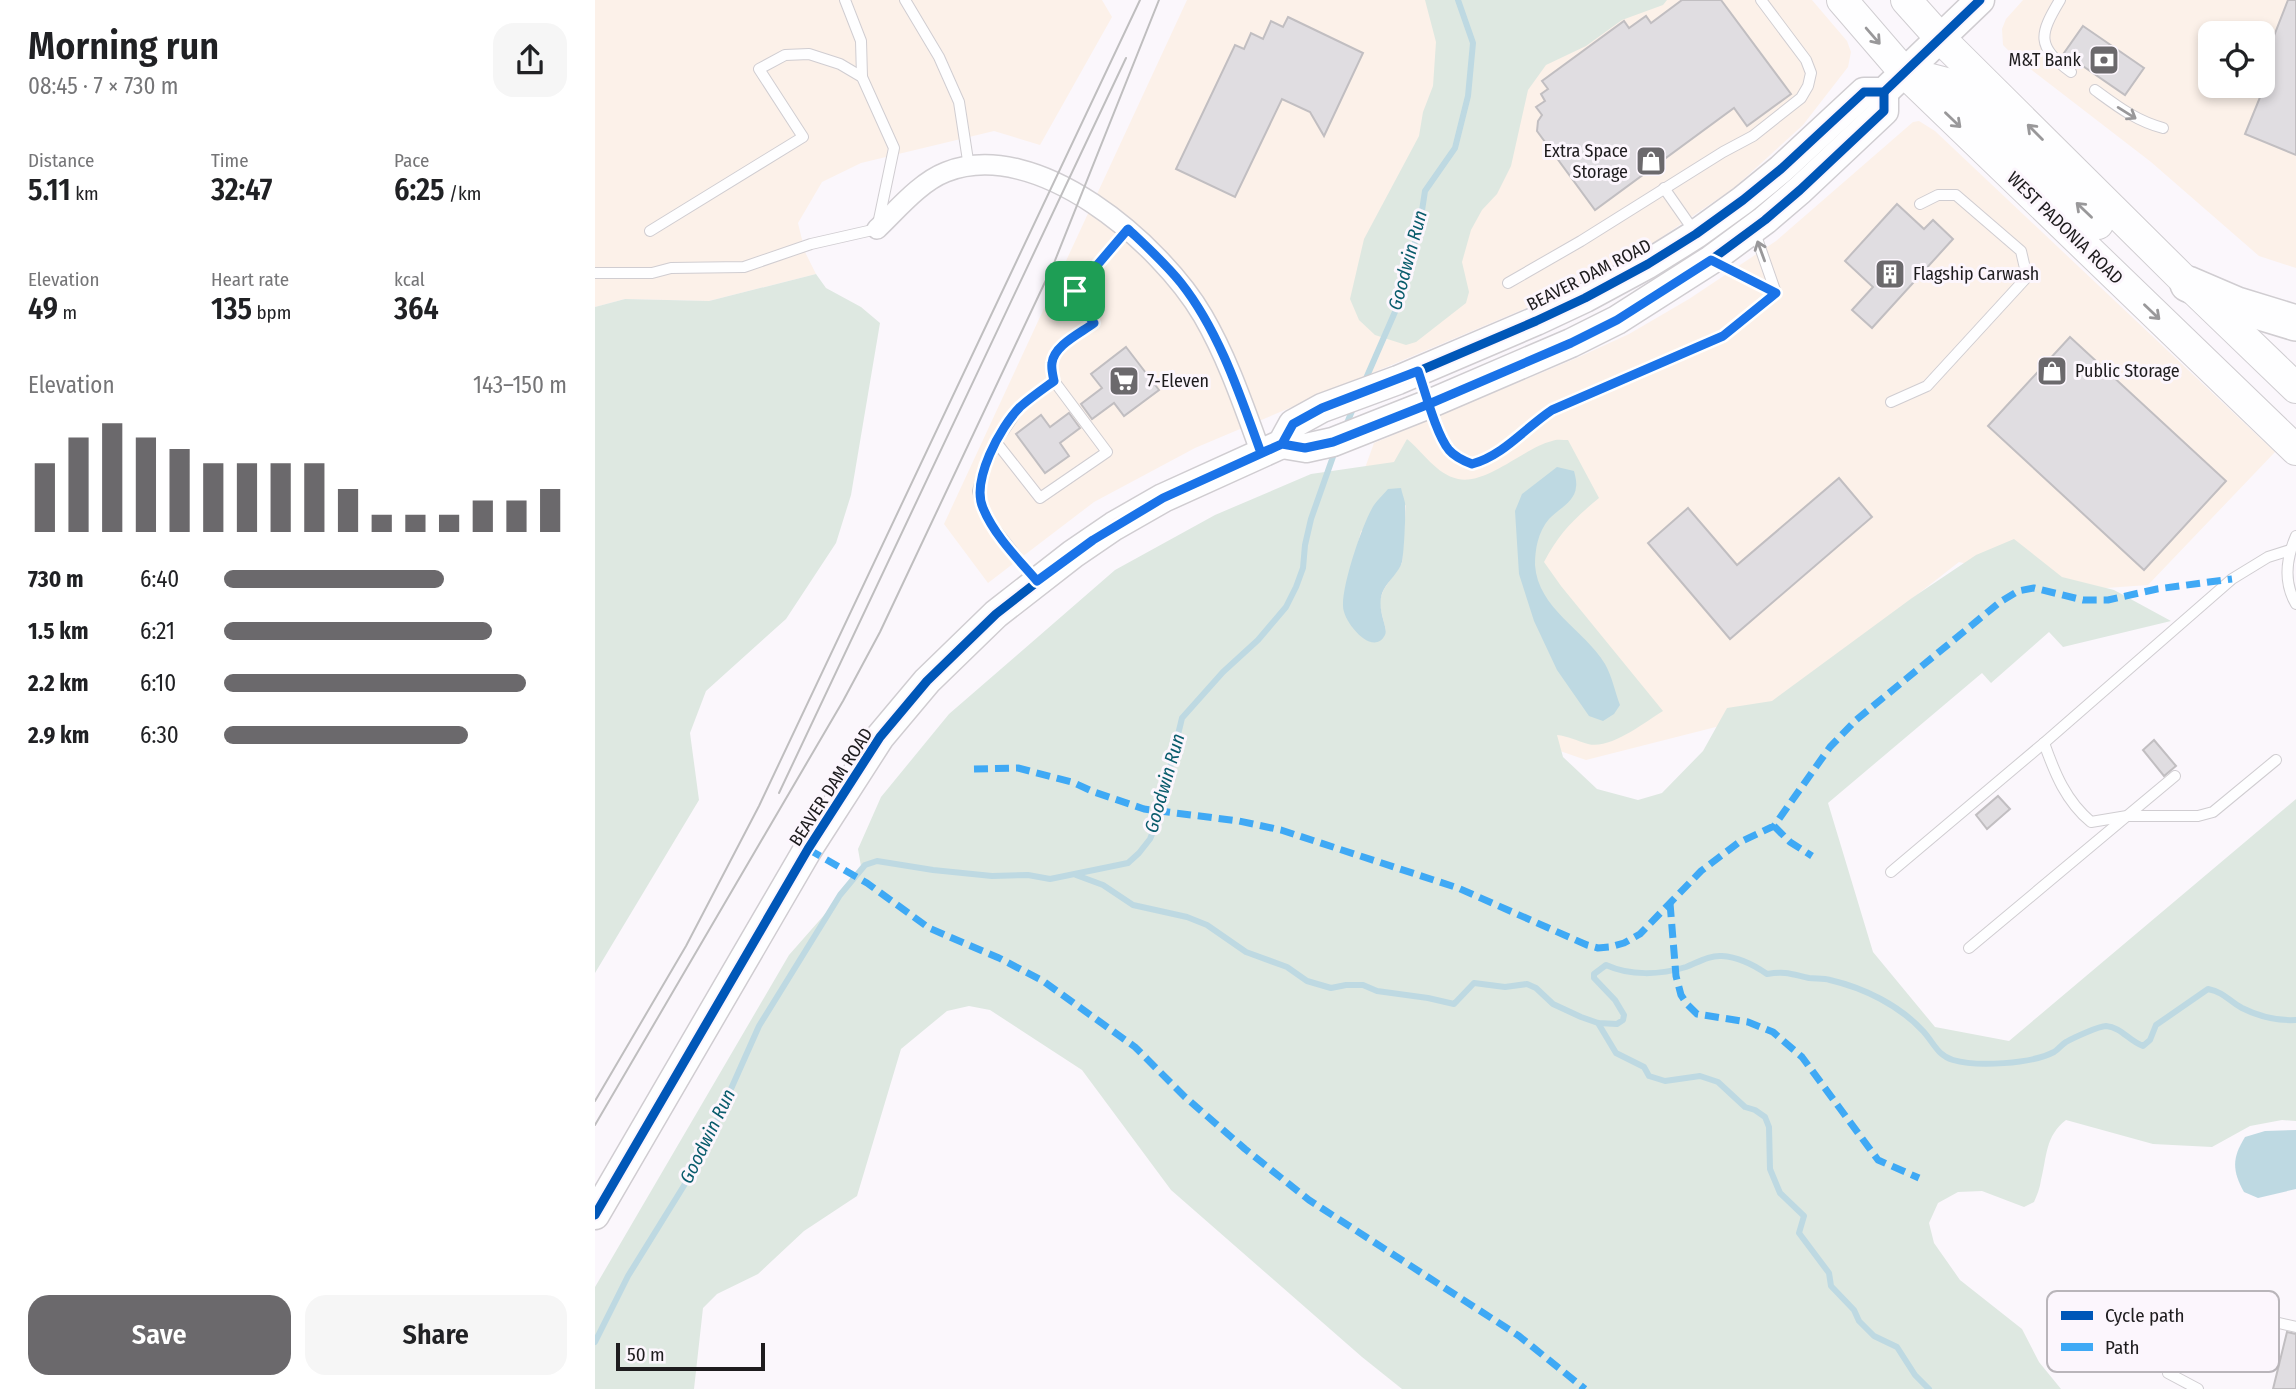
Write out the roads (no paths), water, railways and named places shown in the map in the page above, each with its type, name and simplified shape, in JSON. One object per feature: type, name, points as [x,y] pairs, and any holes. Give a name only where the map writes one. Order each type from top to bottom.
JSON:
[{"type":"highway","points":[[2188,284],[2237,305],[2296,323]]},
{"type":"main road","name":"WEST PADONIA ROAD","points":[[1842,0],[1894,82],[2296,450]]},
{"type":"main road","points":[[1906,0],[1940,38],[2296,388]]},
{"type":"main road","name":"BEAVER DAM ROAD","points":[[1283,448],[1293,424],[1322,408],[1408,376],[1585,298],[1696,234],[1781,169],[1864,92],[1894,82],[1980,0]]},
{"type":"main road","name":"BEAVER DAM ROAD","points":[[595,1215],[809,849],[880,737],[927,681],[996,614],[1093,540],[1139,512],[1283,448],[1333,442],[1429,404],[1571,343],[1617,320],[1711,260],[1800,190],[1884,111],[1894,82]]},
{"type":"main road","points":[[1894,82],[1958,86],[2219,342],[2296,407]]},
{"type":"street","points":[[877,229],[925,184],[946,172],[969,167],[991,164],[1037,175],[1081,196],[1128,229],[1182,284],[1203,316],[1227,366],[1283,448]]},
{"type":"lane","points":[[595,273],[652,273],[671,268],[744,267],[811,244],[877,229],[894,148],[862,77],[861,41],[845,0]]},
{"type":"lane","points":[[905,0],[939,57],[959,102],[969,167]]},
{"type":"lane","points":[[1508,283],[1753,136],[1801,98],[1811,73],[1807,60],[1761,0]]},
{"type":"lane","points":[[2060,0],[2042,34],[2046,48],[2054,59],[2071,72]]},
{"type":"lane","points":[[650,231],[803,137],[759,69],[785,55],[809,54],[840,64],[862,77]]},
{"type":"lane","points":[[2095,90],[2126,113],[2145,123],[2163,128]]},
{"type":"lane","points":[[1664,188],[1696,234]]},
{"type":"lane","points":[[1891,402],[1927,386],[2027,277],[2021,251],[1956,195],[1938,195],[1920,204]]},
{"type":"lane","points":[[996,442],[1040,498],[1107,452],[1054,381],[1052,364],[1062,346],[1094,323],[1077,302],[1075,291],[1128,229]]},
{"type":"lane","points":[[1753,229],[1776,293]]},
{"type":"lane","points":[[1711,260],[1776,293]]},
{"type":"lane","points":[[1408,376],[1429,404],[1448,449],[1459,459],[1472,464],[1496,454],[1552,410],[1723,336],[1776,293]]},
{"type":"lane","points":[[1037,581],[991,524],[982,507],[978,491],[996,442],[1019,408],[1054,381]]},
{"type":"lane","points":[[2296,536],[2290,550],[2286,575],[2296,604]]},
{"type":"lane","points":[[1891,872],[2232,579],[2253,565],[2290,550]]},
{"type":"lane","points":[[2044,743],[2061,787],[2078,811],[2091,822],[2127,816],[2199,816],[2213,812],[2276,760]]},
{"type":"lane","points":[[1969,948],[2175,776]]},
{"type":"lane","points":[[2168,1372],[2198,1389]]},
{"type":"water","points":[[1557,467],[1574,471],[1575,492],[1542,529],[1535,565],[1544,594],[1605,664],[1620,705],[1614,714],[1603,721],[1589,716],[1557,670],[1534,621],[1519,574],[1515,511],[1522,494]]},
{"type":"water","points":[[1401,488],[1405,503],[1402,562],[1381,596],[1385,635],[1380,641],[1373,642],[1359,635],[1344,613],[1346,584],[1359,540],[1374,505],[1388,489]]},
{"type":"water","points":[[2296,1130],[2296,1189],[2258,1198],[2244,1192],[2235,1164],[2245,1137],[2265,1131]]},
{"type":"waterway","name":"Goodwin Run","points":[[1364,383],[1398,305],[1402,281],[1419,230],[1425,191],[1455,148],[1468,96],[1473,43],[1458,0]]},
{"type":"waterway","name":"Goodwin Run","points":[[1345,428],[1354,406]]},
{"type":"waterway","name":"Goodwin Run","points":[[595,1342],[628,1276],[698,1163],[759,1026],[840,895],[865,865],[877,861],[933,870],[992,876],[1028,875],[1050,879],[1128,863],[1139,853],[1150,839],[1157,822],[1182,718],[1223,672],[1258,640],[1286,607],[1296,587],[1303,568],[1311,519],[1335,451]]},
{"type":"waterway","points":[[1076,875],[1103,885],[1133,905],[1187,917],[1207,925],[1246,952],[1287,967],[1307,981],[1331,988],[1363,985],[1377,991],[1454,1004],[1474,983],[1505,987],[1527,984],[1536,988],[1553,1004],[1598,1023],[1617,1024],[1623,1020],[1624,1015],[1615,1000],[1594,978],[1594,974],[1606,965],[1635,973],[1656,973],[1676,970],[1717,956],[1746,962],[1767,974],[1784,973],[1827,979],[1868,993],[1914,1022],[1943,1055],[1963,1062],[2004,1063],[2044,1056],[2069,1040],[2106,1026],[2116,1029],[2143,1046],[2150,1040],[2156,1025],[2208,989],[2255,1013],[2275,1019],[2296,1020]]},
{"type":"waterway","points":[[1598,1023],[1616,1053],[1644,1067],[1649,1076],[1665,1081],[1700,1076],[1718,1082],[1745,1107],[1765,1117],[1769,1127],[1770,1169],[1780,1193],[1804,1216],[1799,1233],[1829,1273],[1831,1286],[1854,1310],[1859,1321],[1874,1336],[1897,1347],[1915,1375],[1929,1389]]},
{"type":"tram line","points":[[595,1101],[686,946],[759,806],[1140,0]]},
{"type":"tram line","points":[[595,1125],[843,701],[880,632],[1054,263],[1159,0]]},
{"type":"tram line","points":[[779,793],[1126,58]]},
{"type":"place","name":"M&T Bank","points":[[2104,60]]},
{"type":"place","name":"Extra Space Storage","points":[[1651,161]]},
{"type":"place","name":"Flagship Carwash","points":[[1890,274]]},
{"type":"place","name":"Public Storage","points":[[2052,371]]},
{"type":"place","name":"7-Eleven","points":[[1124,381]]}]
